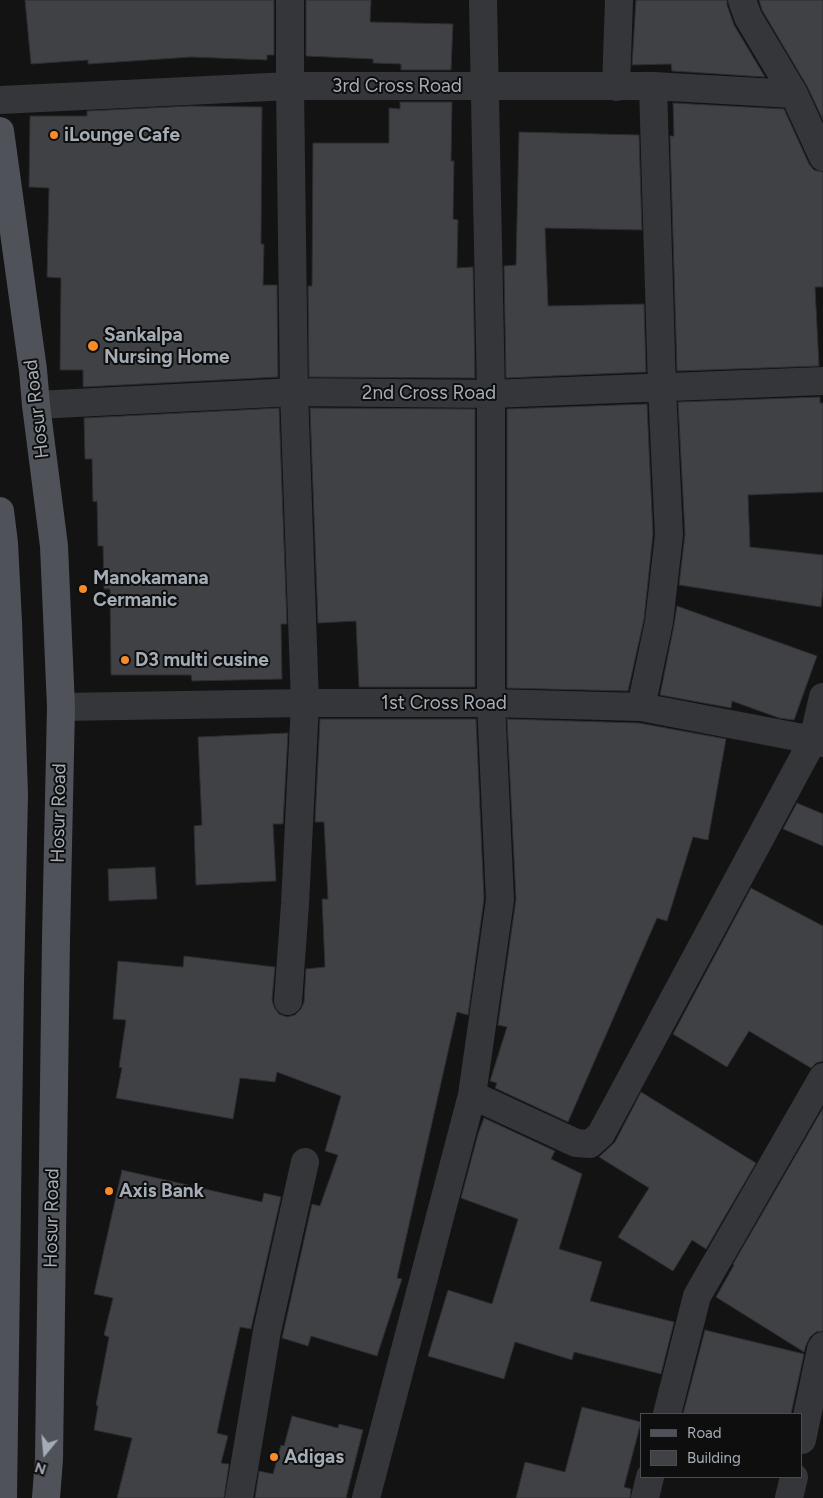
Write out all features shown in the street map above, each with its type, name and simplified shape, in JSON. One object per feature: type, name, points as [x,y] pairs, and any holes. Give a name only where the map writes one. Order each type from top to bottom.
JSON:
[{"type":"main road","name":"Hosur Road","points":[[0,131],[33,370],[54,546],[61,707],[49,1459],[46,1498]]},
{"type":"main road","points":[[0,510],[14,794],[4,1071],[3,1498]]},
{"type":"street","points":[[288,1001],[306,703],[294,392],[290,0]]},
{"type":"street","points":[[366,1498],[472,1095],[500,900],[491,703],[491,394],[483,0]]},
{"type":"street","points":[[616,87],[619,0]]},
{"type":"street","points":[[742,0],[748,17],[794,94],[823,157]]},
{"type":"street","name":"3rd Cross Road","points":[[0,100],[290,86],[653,86],[794,94]]},
{"type":"street","points":[[641,707],[659,622],[668,536],[653,86]]},
{"type":"street","name":"2nd Cross Road","points":[[36,405],[294,392],[491,394],[823,381]]},
{"type":"street","points":[[472,1095],[576,1143],[590,1144],[600,1134],[818,741],[823,697]]},
{"type":"street","name":"1st Cross Road","points":[[61,707],[306,703],[491,703],[641,707],[818,741]]},
{"type":"street","points":[[667,1413],[698,1296],[823,1077]]},
{"type":"street","points":[[239,1498],[267,1330],[305,1162]]},
{"type":"street","points":[[803,1435],[823,1346]]},
{"type":"street","points":[[645,1498],[650,1478]]},
{"type":"street","points":[[789,1498],[794,1478]]},
{"type":"building","points":[[25,0],[274,0],[274,55],[267,55],[267,60],[191,57],[88,64],[88,60],[31,64]]},
{"type":"building","points":[[306,0],[371,0],[370,22],[453,24],[451,70],[401,70],[401,64],[373,63],[373,59],[306,56]]},
{"type":"building","points":[[636,0],[727,0],[734,25],[765,77],[672,71],[671,64],[632,65]]},
{"type":"building","points":[[759,0],[823,0],[823,120],[807,86],[762,10]]},
{"type":"building","points":[[400,102],[452,102],[451,161],[454,161],[453,219],[458,220],[457,268],[473,267],[475,378],[309,377],[308,286],[312,286],[313,143],[389,143],[389,108],[400,109]]},
{"type":"building","points":[[673,103],[784,109],[809,164],[814,170],[823,172],[823,287],[815,287],[819,366],[677,371],[670,136],[674,136]]},
{"type":"building","points":[[190,106],[262,107],[261,244],[264,244],[263,285],[277,285],[278,377],[83,387],[83,370],[60,370],[61,278],[47,277],[49,188],[29,187],[30,116],[87,116],[87,111]]},
{"type":"building","points":[[519,132],[639,135],[642,230],[545,228],[548,306],[644,304],[646,372],[506,378],[504,266],[516,265]]},
{"type":"building","points":[[820,397],[820,403],[823,403],[823,492],[748,495],[750,547],[823,555],[821,607],[679,585],[685,534],[678,402]]},
{"type":"building","points":[[647,404],[653,534],[644,619],[628,691],[507,688],[507,409]]},
{"type":"building","points":[[279,408],[287,624],[281,624],[282,679],[192,681],[191,675],[111,675],[110,589],[104,589],[103,546],[98,546],[97,501],[93,502],[92,459],[85,459],[84,418]]},
{"type":"building","points":[[310,408],[475,409],[475,687],[359,687],[356,621],[318,623]]},
{"type":"building","points":[[677,606],[817,656],[794,720],[779,718],[732,701],[731,708],[660,695]]},
{"type":"building","points":[[320,719],[476,719],[484,899],[468,1015],[457,1012],[397,1278],[402,1279],[377,1356],[311,1336],[308,1346],[282,1338],[312,1204],[320,1206],[338,1155],[325,1151],[341,1096],[277,1072],[275,1082],[240,1078],[233,1119],[116,1098],[122,1068],[119,1067],[126,1020],[113,1019],[118,961],[183,967],[184,956],[275,967],[272,1000],[279,1014],[287,1017],[295,1015],[301,1009],[304,1002],[306,969],[325,967],[322,899],[328,899],[324,822],[315,822]]},
{"type":"building","points":[[507,719],[639,723],[726,739],[708,840],[693,837],[667,921],[657,918],[568,1122],[495,1088],[497,1083],[490,1081],[507,1027],[498,1025],[516,899]]},
{"type":"building","points":[[288,733],[283,824],[273,824],[276,881],[196,885],[194,826],[202,825],[198,737]]},
{"type":"building","points":[[797,803],[823,814],[823,846],[783,829]]},
{"type":"building","points":[[155,867],[157,899],[109,901],[108,869]]},
{"type":"building","points":[[751,888],[823,926],[823,1061],[816,1063],[811,1068],[749,1031],[727,1067],[673,1034]]},
{"type":"building","points":[[641,1092],[756,1163],[706,1249],[692,1240],[673,1271],[618,1237],[649,1188],[599,1157],[615,1142]]},
{"type":"building","points":[[823,1108],[823,1331],[816,1332],[810,1337],[804,1352],[716,1297]]},
{"type":"building","points":[[484,1118],[555,1151],[551,1159],[582,1174],[559,1249],[602,1262],[590,1301],[674,1322],[661,1374],[574,1352],[572,1360],[515,1342],[504,1379],[428,1356],[448,1290],[492,1304],[518,1219],[461,1198]]},
{"type":"building","points":[[122,1170],[262,1202],[264,1193],[281,1197],[251,1329],[240,1327],[217,1433],[228,1436],[221,1463],[229,1464],[224,1498],[117,1498],[132,1438],[94,1430],[98,1406],[96,1405],[109,1337],[104,1335],[113,1298],[94,1294]]},
{"type":"building","points":[[705,1330],[804,1354],[791,1413],[683,1413]]},
{"type":"building","points":[[582,1407],[640,1422],[624,1487],[631,1489],[630,1498],[516,1498],[525,1462],[565,1472]]},
{"type":"building","points":[[292,1416],[338,1428],[339,1424],[363,1430],[346,1498],[255,1498],[259,1471],[273,1474],[281,1445],[284,1446]]},
{"type":"place","name":"iLounge Cafe","points":[[54,135]]},
{"type":"place","name":"Sankalpa Nursing Home","points":[[93,346]]},
{"type":"place","name":"Manokamana Cermanic","points":[[83,589]]},
{"type":"place","name":"D3 multi cusine","points":[[125,660]]},
{"type":"place","name":"Axis Bank","points":[[109,1191]]},
{"type":"place","name":"Adigas","points":[[274,1457]]}]
